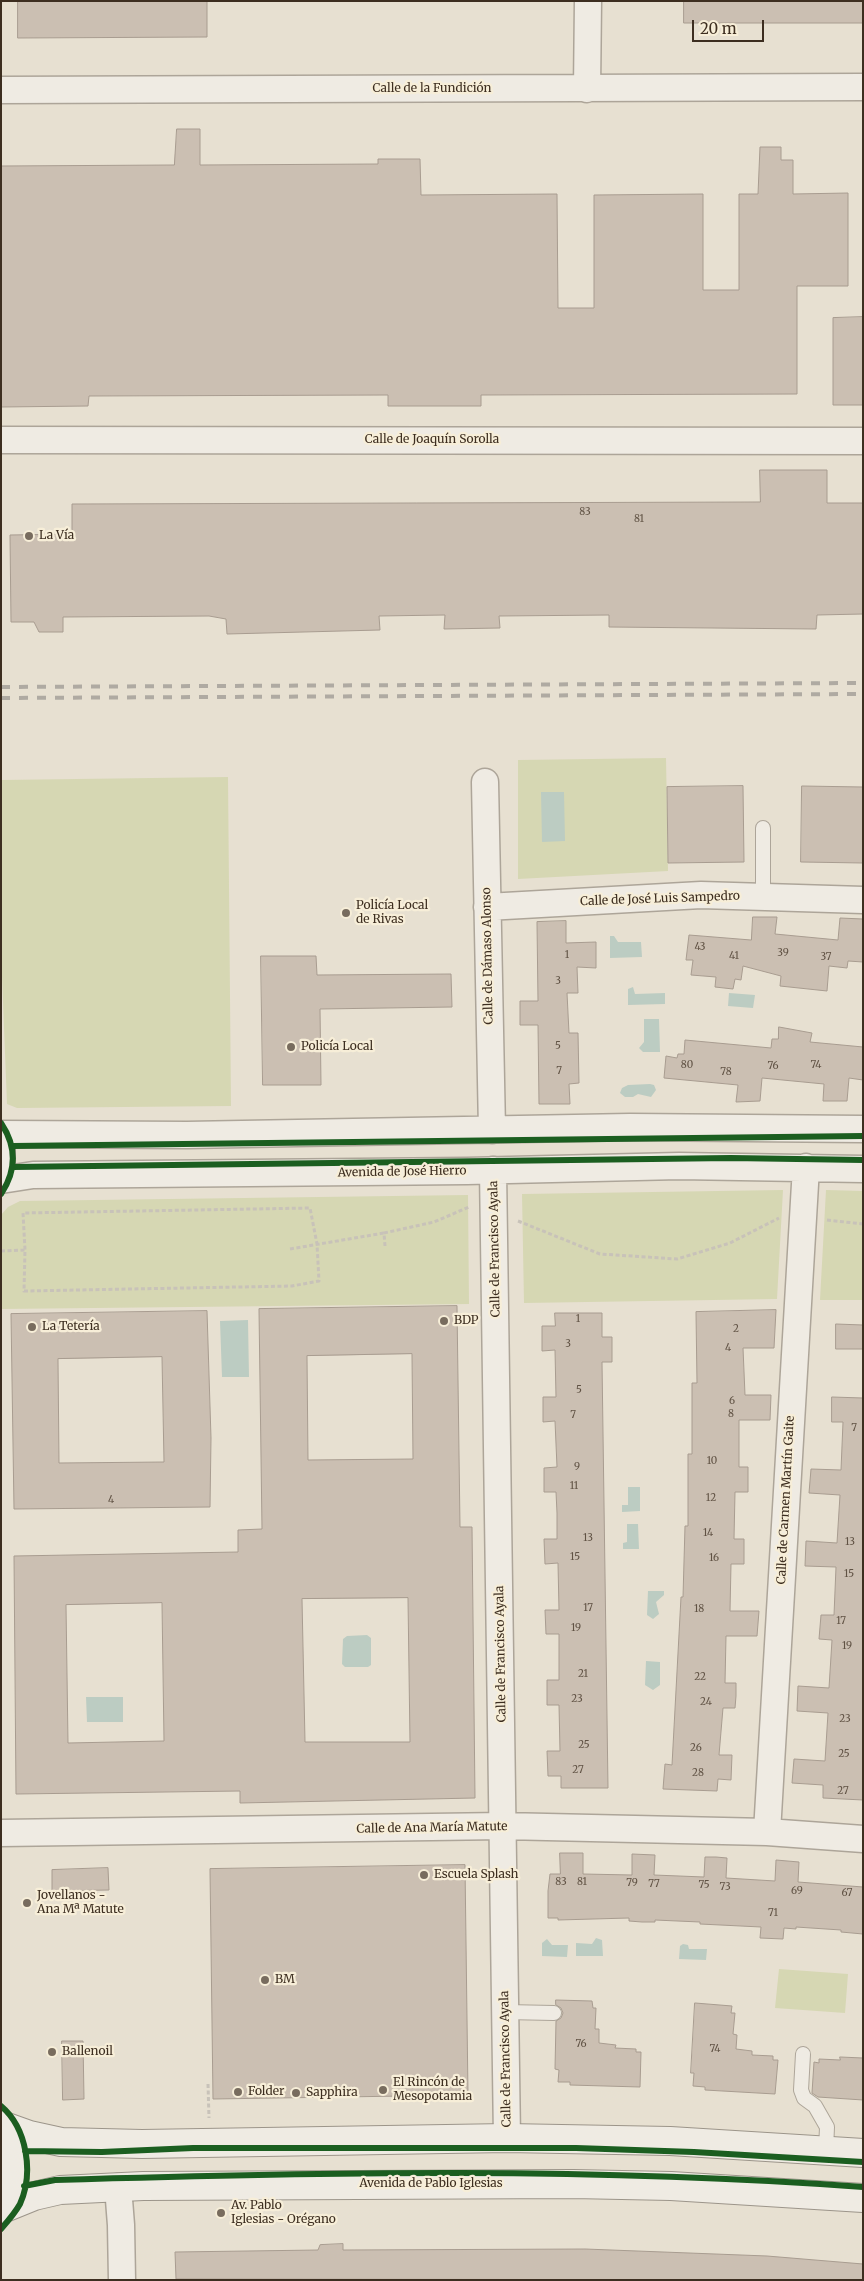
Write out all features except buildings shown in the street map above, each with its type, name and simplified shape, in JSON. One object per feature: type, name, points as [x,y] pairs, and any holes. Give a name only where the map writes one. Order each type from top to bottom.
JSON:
[{"type":"street","points":[[587,89],[588,1]]},
{"type":"street","name":"Calle de la Fundición","points":[[1,90],[863,87]]},
{"type":"street","name":"Calle de Joaquín Sorolla","points":[[1,440],[863,441]]},
{"type":"street","name":"Calle de Dámaso Alonso","points":[[485,782],[492,1130]]},
{"type":"street","name":"Calle de José Luis Sampedro","points":[[487,907],[701,895],[863,900]]},
{"type":"street","points":[[1,1134],[187,1135],[630,1127],[863,1129]]},
{"type":"street","points":[[1,1146],[1,1165]]},
{"type":"street","name":"Avenida de José Hierro","points":[[1,1180],[33,1175],[679,1166],[863,1169]]},
{"type":"street","name":"Calle de Carmen Martín Gaite","points":[[767,1832],[806,1167]]},
{"type":"street","name":"Calle de Francisco Ayala","points":[[493,1170],[507,2138]]},
{"type":"street","name":"Calle de Ana María Matute","points":[[1,1833],[503,1826],[767,1832],[863,1839]]},
{"type":"street","points":[[1,2127],[61,2142],[142,2144],[507,2138],[670,2141],[863,2153]]},
{"type":"street","points":[[1,2127],[8,2142],[12,2161],[9,2187],[1,2209]]},
{"type":"street","name":"Avenida de Pablo Iglesias","points":[[1,2209],[34,2196],[60,2190],[118,2187],[573,2184],[671,2186],[863,2198]]},
{"type":"street","points":[[118,2187],[122,2280]]},
{"type":"lane","points":[[763,828],[763,897]]},
{"type":"lane","points":[[505,2012],[554,2013]]},
{"type":"lane","points":[[803,2054],[802,2090],[804,2098],[815,2106],[827,2127],[826,2150]]},
{"type":"path","points":[[290,1249],[384,1233],[434,1222],[473,1205]]},
{"type":"path","points":[[310,1208],[317,1244],[319,1281],[282,1286],[24,1291],[25,1250],[23,1213],[310,1208]]},
{"type":"path","points":[[522,1222],[600,1254],[677,1259],[730,1243],[781,1217]]},
{"type":"path","points":[[821,1220],[863,1224]]},
{"type":"path","points":[[384,1233],[385,1246]]},
{"type":"path","points":[[1,1251],[25,1250]]},
{"type":"path","points":[[208,2084],[209,2119]]},
{"type":"green space","points":[[666,758],[668,871],[518,879],[518,760]]},
{"type":"green space","points":[[228,777],[231,1106],[17,1108],[7,1104],[1,951],[1,780]]},
{"type":"green space","points":[[783,1190],[777,1299],[524,1303],[522,1194]]},
{"type":"green space","points":[[826,1190],[863,1191],[863,1300],[820,1300]]},
{"type":"green space","points":[[468,1195],[469,1304],[1,1309],[1,1215],[8,1207],[20,1201]]},
{"type":"green space","points":[[779,1969],[848,1974],[845,2013],[775,2008]]},
{"type":"shaded area","points":[[541,792],[564,792],[565,841],[542,842]]},
{"type":"shaded area","points":[[610,936],[614,936],[618,942],[641,942],[642,957],[610,958]]},
{"type":"shaded area","points":[[633,987],[635,994],[665,993],[665,1004],[628,1005],[628,989]]},
{"type":"shaded area","points":[[729,993],[755,995],[753,1008],[728,1006]]},
{"type":"shaded area","points":[[644,1019],[659,1019],[660,1052],[643,1052],[639,1048],[644,1042]]},
{"type":"shaded area","points":[[628,1085],[654,1085],[656,1090],[651,1097],[638,1094],[633,1097],[625,1097],[620,1093],[622,1088]]},
{"type":"shaded area","points":[[248,1320],[249,1377],[222,1377],[220,1321]]},
{"type":"shaded area","points":[[628,1487],[640,1487],[640,1511],[622,1512],[622,1505],[628,1505]]},
{"type":"shaded area","points":[[627,1524],[638,1524],[639,1549],[623,1549],[623,1543],[627,1542]]},
{"type":"shaded area","points":[[648,1591],[664,1591],[664,1595],[656,1602],[659,1614],[653,1619],[647,1615]]},
{"type":"shaded area","points":[[367,1635],[371,1638],[371,1665],[368,1667],[345,1667],[342,1664],[343,1639],[347,1636]]},
{"type":"shaded area","points":[[646,1661],[660,1662],[660,1685],[653,1690],[645,1685]]},
{"type":"shaded area","points":[[86,1697],[123,1697],[123,1722],[87,1722]]},
{"type":"shaded area","points":[[596,1938],[602,1940],[603,1956],[576,1956],[576,1943],[592,1944]]},
{"type":"shaded area","points":[[547,1939],[552,1945],[568,1945],[567,1957],[542,1956],[542,1943]]},
{"type":"shaded area","points":[[683,1944],[688,1945],[689,1949],[707,1949],[706,1960],[679,1959],[680,1946]]},
{"type":"railway","points":[[1,687],[863,683]]},
{"type":"railway","points":[[1,698],[863,694]]},
{"type":"cycle path","points":[[1,1123],[10,1141],[13,1158],[10,1176],[1,1194]]},
{"type":"cycle path","points":[[13,1146],[863,1136]]},
{"type":"cycle path","points":[[13,1167],[731,1158],[863,1160]]},
{"type":"cycle path","points":[[1,2106],[17,2126],[26,2152],[27,2165],[27,2179],[20,2204],[1,2229]]},
{"type":"cycle path","points":[[25,2151],[102,2152],[193,2148],[576,2148],[694,2152],[863,2162]]},
{"type":"cycle path","points":[[24,2186],[55,2180],[358,2173],[459,2173],[661,2176],[863,2187]]},
{"type":"place","name":"La Vía","points":[[29,536]]},
{"type":"place","name":"Policía Local de Rivas","points":[[346,913]]},
{"type":"place","name":"Policía Local","points":[[291,1047]]},
{"type":"place","name":"BDP","points":[[444,1321]]},
{"type":"place","name":"La Tetería","points":[[32,1327]]},
{"type":"place","name":"Escuela Splash","points":[[424,1875]]},
{"type":"place","name":"Jovellanos - Ana Mª Matute","points":[[27,1903]]},
{"type":"place","name":"BM","points":[[265,1980]]},
{"type":"place","name":"Ballenoil","points":[[52,2052]]},
{"type":"place","name":"El Rincón de Mesopotamia","points":[[383,2090]]},
{"type":"place","name":"Folder","points":[[238,2092]]},
{"type":"place","name":"Sapphira","points":[[296,2093]]},
{"type":"place","name":"Av. Pablo Iglesias - Orégano","points":[[221,2213]]}]
